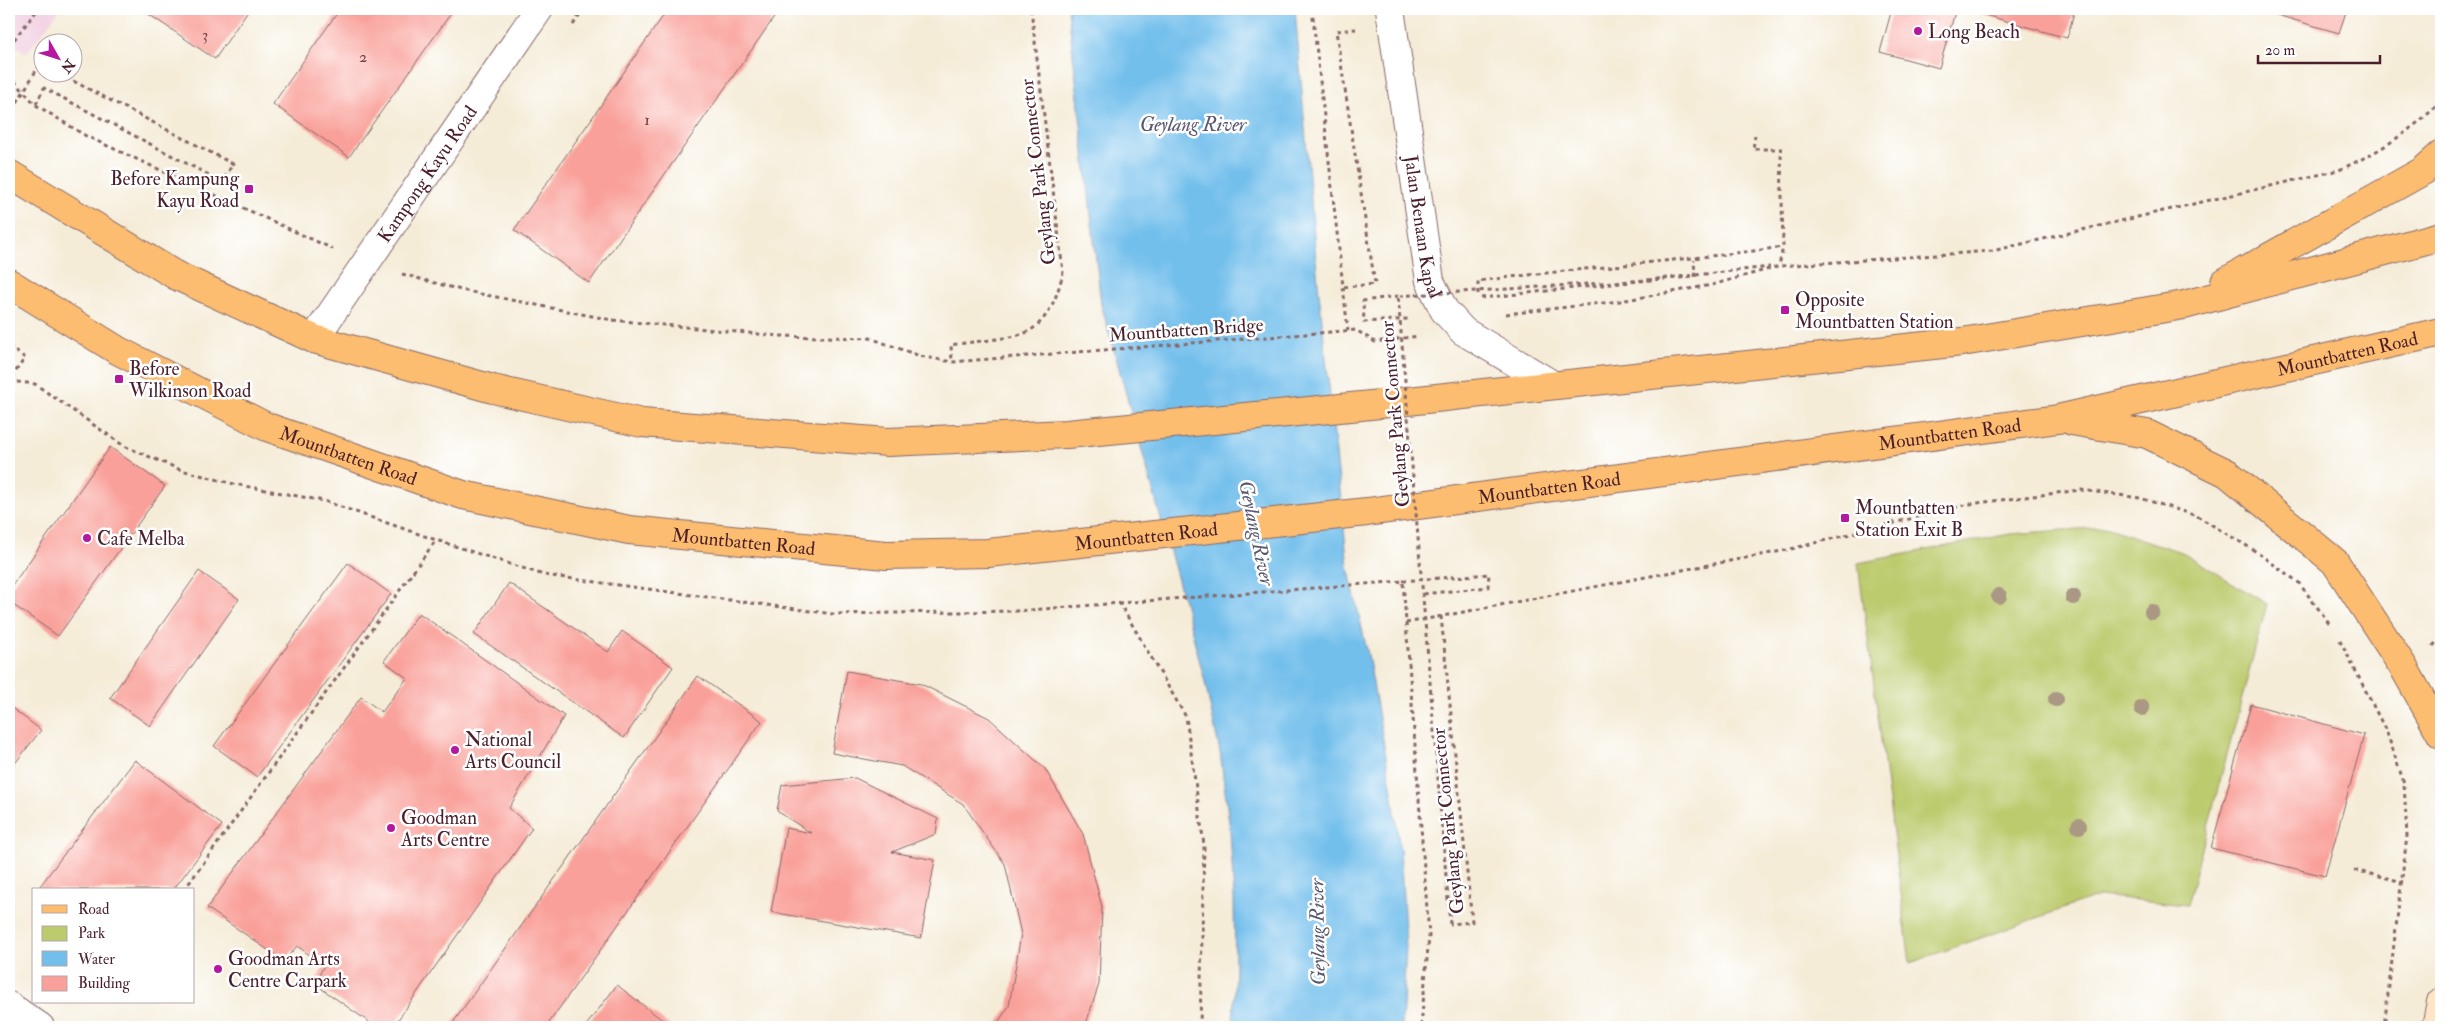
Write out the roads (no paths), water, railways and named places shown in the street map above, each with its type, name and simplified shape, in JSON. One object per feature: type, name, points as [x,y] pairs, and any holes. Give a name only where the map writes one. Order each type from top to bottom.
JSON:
[{"type":"main road","points":[[2184,305],[2423,171],[2441,155]]},
{"type":"main road","points":[[9,174],[175,275],[314,339],[493,389],[642,423],[888,442],[1067,434],[1361,406],[1962,342],[2184,305],[2441,236]]},
{"type":"main road","name":"Mountbatten Road","points":[[9,283],[117,350],[267,427],[463,495],[629,530],[886,555],[988,553],[1367,512],[2058,419],[2441,332]]},
{"type":"main road","points":[[2058,419],[2147,434],[2227,473],[2336,562],[2404,668],[2441,734]]},
{"type":"main road","points":[[2436,1027],[2441,1002]]},
{"type":"street","name":"Kampong Kayu Road","points":[[314,339],[539,9]]},
{"type":"street","name":"Jalan Benaan Kapal","points":[[1390,9],[1430,281],[1444,310],[1463,331],[1553,385]]},
{"type":"street","points":[[9,1006],[40,1027]]},
{"type":"water","name":"Geylang River","points":[[1068,9],[1295,9],[1318,283],[1348,567],[1368,655],[1392,791],[1400,850],[1406,946],[1402,1027],[1233,1027],[1235,967],[1234,898],[1230,830],[1220,752],[1188,616],[1101,304]]},
{"type":"place","name":"Long Beach","points":[[1918,31]]},
{"type":"place","name":"Before Kampung Kayu Road","points":[[249,189]]},
{"type":"place","name":"Opposite Mountbatten Station","points":[[1785,310]]},
{"type":"place","name":"Before Wilkinson Road","points":[[119,379]]},
{"type":"place","name":"Mountbatten Station Exit B","points":[[1845,518]]},
{"type":"place","name":"Cafe Melba","points":[[87,538]]},
{"type":"place","name":"National Arts Council","points":[[455,750]]},
{"type":"place","name":"Goodman Arts Centre","points":[[391,828]]},
{"type":"place","name":"Goodman Arts Centre Carpark","points":[[218,969]]}]
